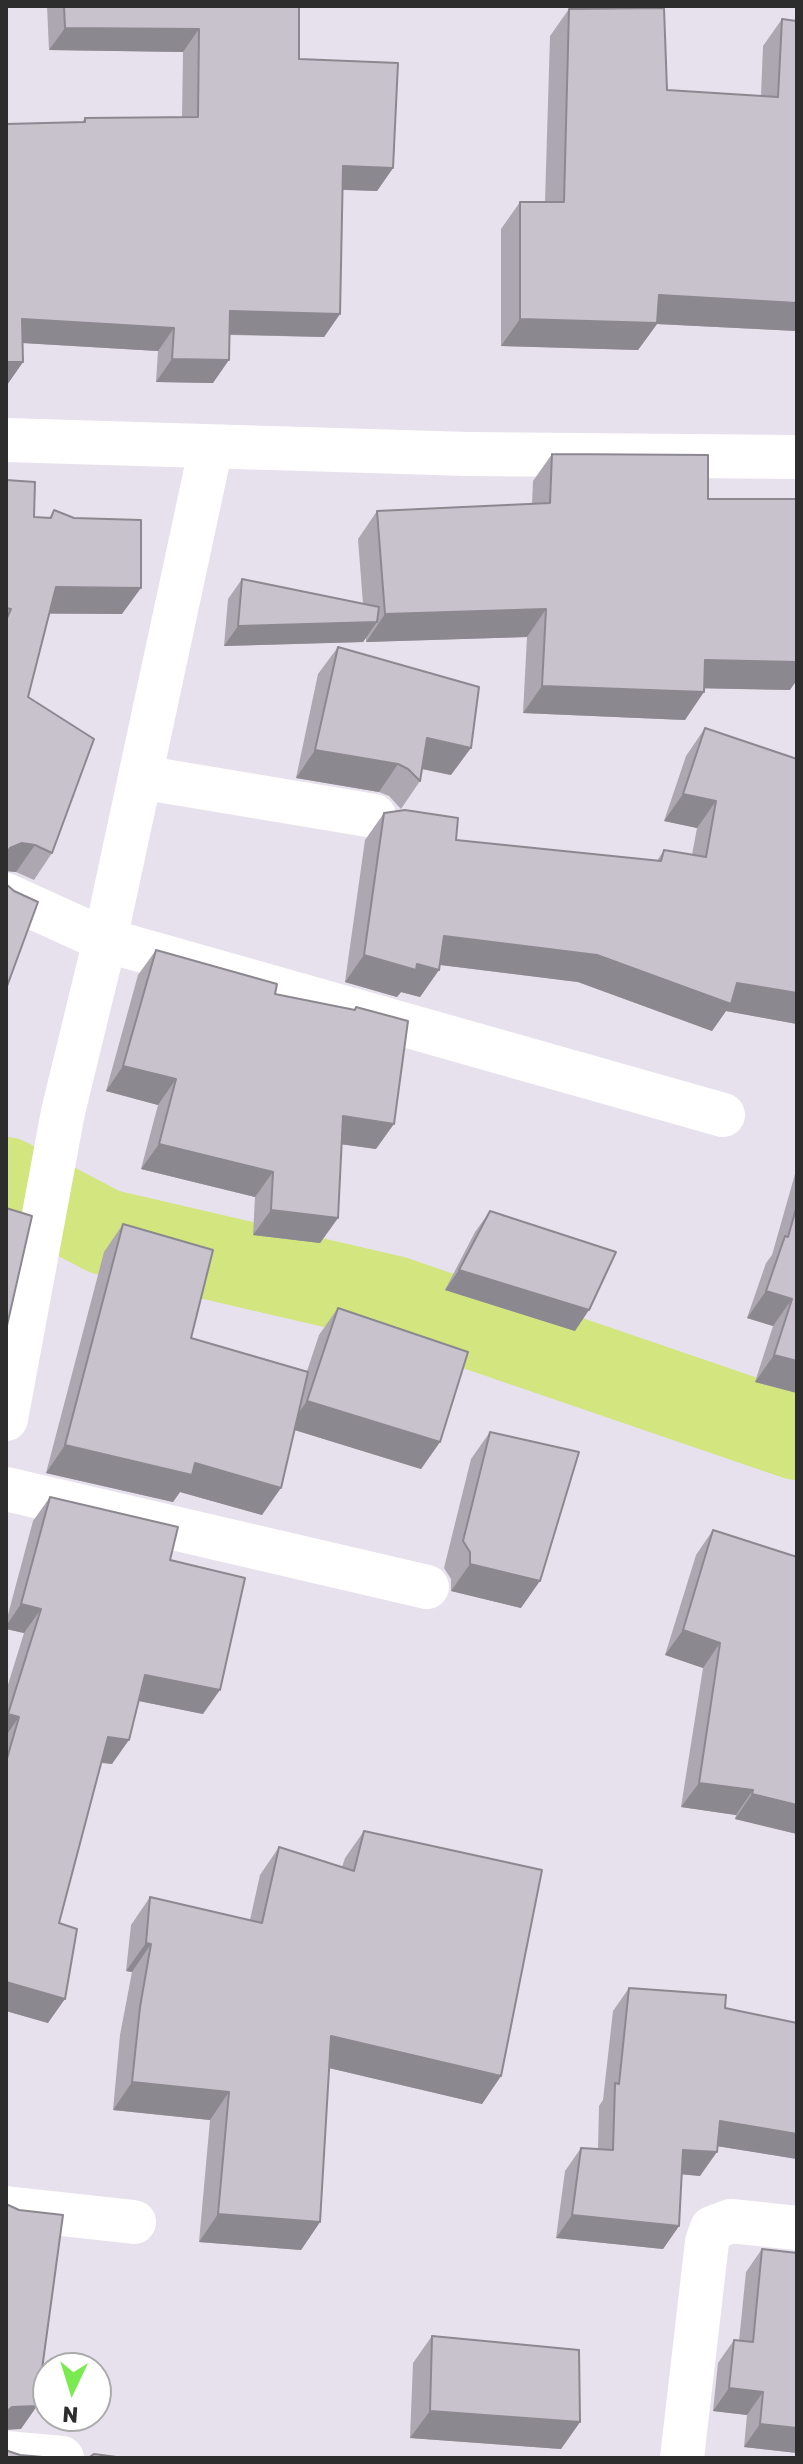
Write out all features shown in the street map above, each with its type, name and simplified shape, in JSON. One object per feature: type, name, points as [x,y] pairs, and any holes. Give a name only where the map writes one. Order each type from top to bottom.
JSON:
[{"type":"street","points":[[6,440],[468,454],[797,457]]},
{"type":"street","points":[[6,1419],[63,1112],[105,940],[211,447]]},
{"type":"street","points":[[140,777],[374,816]]},
{"type":"street","points":[[6,895],[105,940],[723,1115]]},
{"type":"street","points":[[6,1489],[427,1587]]},
{"type":"street","points":[[6,2208],[134,2222]]},
{"type":"street","points":[[682,2458],[707,2242],[712,2228],[731,2221],[797,2228]]},
{"type":"street","points":[[6,2453],[62,2458]]},
{"type":"building","points":[[64,6],[299,6],[299,59],[398,63],[393,168],[343,166],[340,314],[230,311],[229,360],[172,359],[174,328],[22,319],[23,362],[6,362],[6,124],[85,122],[85,118],[198,117],[199,29],[65,28]]},
{"type":"building","points":[[664,8],[667,90],[778,97],[782,19],[797,21],[797,303],[659,295],[657,323],[520,319],[520,202],[564,202],[569,9]]},
{"type":"building","points":[[552,454],[708,455],[708,499],[797,499],[797,662],[705,660],[704,692],[542,686],[546,609],[385,614],[377,511],[550,503]]},
{"type":"building","points":[[6,480],[35,482],[34,517],[51,518],[54,510],[74,518],[141,520],[141,588],[56,587],[28,697],[94,739],[52,853],[22,843],[6,853],[6,620],[11,609],[6,608]]},
{"type":"building","points":[[242,579],[379,607],[377,622],[238,626]]},
{"type":"building","points":[[338,647],[479,687],[471,748],[427,738],[420,781],[398,764],[315,750]]},
{"type":"building","points":[[705,728],[797,759],[797,993],[737,983],[731,1004],[597,955],[444,936],[439,970],[417,964],[416,970],[364,955],[384,813],[405,810],[458,818],[456,840],[661,861],[664,850],[706,857],[716,801],[683,794]]},
{"type":"building","points":[[6,884],[38,902],[6,989]]},
{"type":"building","points":[[156,950],[277,984],[275,994],[355,1010],[356,1007],[408,1021],[394,1124],[343,1116],[338,1218],[271,1210],[273,1172],[159,1144],[176,1079],[123,1066]]},
{"type":"building","points":[[797,1205],[797,1361],[774,1355],[792,1299],[766,1291]]},
{"type":"building","points":[[6,1208],[32,1216],[6,1330]]},
{"type":"building","points":[[490,1211],[616,1252],[589,1310],[459,1270]]},
{"type":"building","points":[[123,1224],[213,1250],[191,1338],[308,1372],[281,1488],[195,1463],[192,1475],[65,1445]]},
{"type":"building","points":[[338,1308],[468,1352],[440,1442],[307,1401]]},
{"type":"building","points":[[490,1432],[579,1452],[540,1581],[470,1564],[470,1552],[463,1541]]},
{"type":"building","points":[[50,1497],[178,1527],[170,1560],[245,1578],[220,1690],[145,1675],[129,1740],[108,1737],[59,1923],[77,1929],[65,1999],[6,1982],[6,1762],[19,1717],[8,1714],[41,1609],[21,1604]]},
{"type":"building","points":[[713,1530],[797,1557],[797,1805],[752,1794],[753,1790],[699,1783],[720,1643],[683,1630]]},
{"type":"building","points":[[364,1831],[542,1870],[501,2076],[331,2036],[320,2222],[218,2214],[229,2092],[132,2082],[151,1944],[146,1943],[150,1897],[262,1923],[279,1847],[354,1871]]},
{"type":"building","points":[[629,1988],[726,1995],[725,2008],[797,2023],[797,2134],[720,2121],[717,2152],[683,2150],[679,2226],[572,2215],[581,2148],[613,2150],[615,2083],[619,2084]]},
{"type":"building","points":[[6,2204],[19,2210],[63,2215],[44,2352],[32,2352],[32,2406],[12,2407],[6,2412]]},
{"type":"building","points":[[762,2249],[797,2253],[797,2428],[760,2424],[763,2392],[729,2388],[734,2340],[753,2342]]},
{"type":"building","points":[[432,2336],[579,2350],[580,2422],[430,2411]]},
{"type":"building","points":[[6,2448],[20,2455],[54,2458],[6,2458]]},
{"type":"building","points":[[94,2454],[124,2458],[88,2458]]},
{"type":"waterway","points":[[6,1180],[105,1232],[394,1299],[797,1437]]}]
